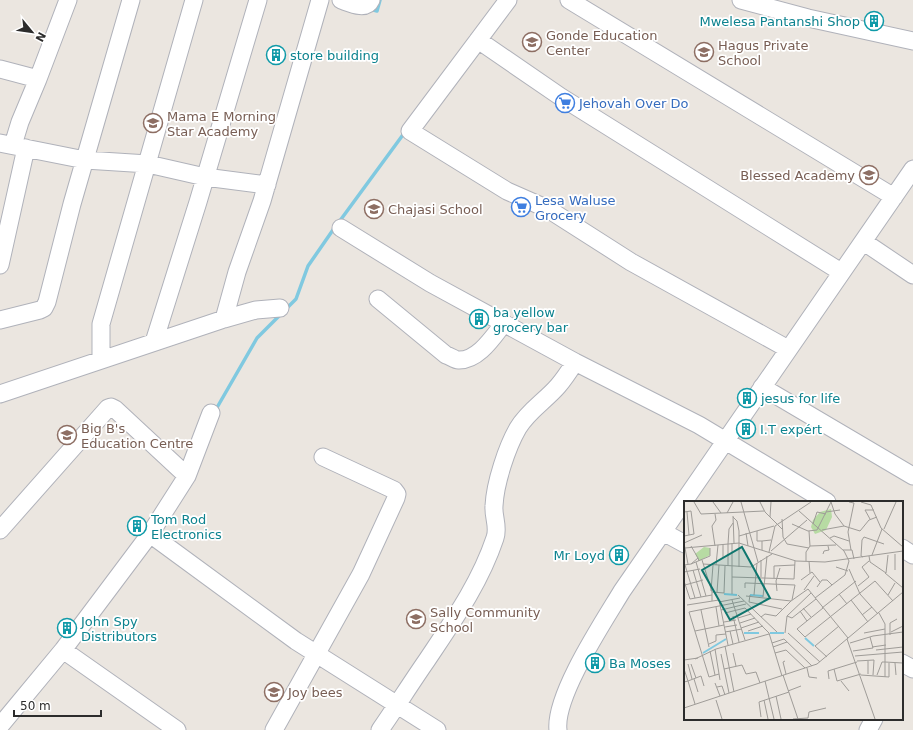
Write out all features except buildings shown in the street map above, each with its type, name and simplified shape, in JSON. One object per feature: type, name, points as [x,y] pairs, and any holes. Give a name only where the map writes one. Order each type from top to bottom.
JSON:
[{"type":"street","points":[[0,265],[13,145],[20,122],[68,0]]},
{"type":"street","points":[[0,320],[40,310],[46,306],[102,95],[131,0]]},
{"type":"street","points":[[100,359],[101,324],[194,0]]},
{"type":"street","points":[[154,342],[258,0]]},
{"type":"street","points":[[224,319],[235,279],[267,185],[320,0]]},
{"type":"street","points":[[341,0],[362,6],[368,4],[371,0]]},
{"type":"street","points":[[508,0],[410,131],[507,191],[548,209],[631,262],[788,349]]},
{"type":"street","points":[[569,0],[894,197]]},
{"type":"street","points":[[741,0],[808,18],[913,40]]},
{"type":"street","points":[[478,40],[561,96],[841,272]]},
{"type":"street","points":[[0,69],[38,79]]},
{"type":"street","points":[[13,145],[85,160],[148,164],[205,177],[267,185]]},
{"type":"street","points":[[684,501],[913,169]]},
{"type":"street","points":[[341,228],[430,283],[575,362],[674,411],[825,501]]},
{"type":"street","points":[[864,242],[913,275]]},
{"type":"street","points":[[378,299],[446,355],[458,360],[470,357],[479,352],[504,323]]},
{"type":"street","points":[[0,394],[100,359],[224,319],[256,310],[280,308]]},
{"type":"street","points":[[380,730],[450,626],[471,591],[491,550],[496,536],[494,506],[496,490],[518,428],[530,412],[558,386],[575,362]]},
{"type":"street","points":[[762,388],[913,476]]},
{"type":"street","points":[[0,530],[108,408],[111,407],[115,409],[187,476]]},
{"type":"street","points":[[0,726],[63,650],[150,534],[187,476],[210,413]]},
{"type":"street","points":[[274,730],[361,574],[397,494],[394,490],[323,457]]},
{"type":"street","points":[[558,730],[558,714],[563,700],[595,636],[622,591],[684,501]]},
{"type":"street","points":[[663,532],[684,543]]},
{"type":"street","points":[[150,534],[317,655],[437,730]]},
{"type":"street","points":[[903,549],[913,555]]},
{"type":"street","points":[[63,650],[177,730]]},
{"type":"street","points":[[868,730],[873,720]]},
{"type":"waterway","points":[[370,9],[377,11],[380,0]]},
{"type":"waterway","points":[[339,222],[405,132]]},
{"type":"waterway","points":[[285,310],[296,299],[308,266],[335,227]]},
{"type":"waterway","points":[[215,411],[257,338],[281,314]]},
{"type":"place","name":"Mwelesa Pantanshi Shop","points":[[874,21]]},
{"type":"place","name":"Gonde Education Center","points":[[532,42]]},
{"type":"place","name":"Hagus Private School","points":[[704,52]]},
{"type":"place","name":"store building","points":[[276,55]]},
{"type":"place","name":"Jehovah Over Do","points":[[565,103]]},
{"type":"place","name":"Mama E Morning Star Academy","points":[[153,123]]},
{"type":"place","name":"Blessed Academy","points":[[869,175]]},
{"type":"place","name":"Lesa Waluse Grocery","points":[[521,207]]},
{"type":"place","name":"Chajasi School","points":[[374,209]]},
{"type":"place","name":"ba yellow grocery bar","points":[[479,319]]},
{"type":"place","name":"jesus for life","points":[[747,398]]},
{"type":"place","name":"I.T expért","points":[[746,429]]},
{"type":"place","name":"Big B's Education Centre","points":[[67,435]]},
{"type":"place","name":"Tom Rod Electronics","points":[[137,526]]},
{"type":"place","name":"Mr Loyd","points":[[619,555]]},
{"type":"place","name":"Sally Community School","points":[[416,619]]},
{"type":"place","name":"John Spy Distributors","points":[[67,628]]},
{"type":"place","name":"Ba Moses","points":[[595,663]]},
{"type":"place","name":"Joy bees","points":[[274,692]]}]
